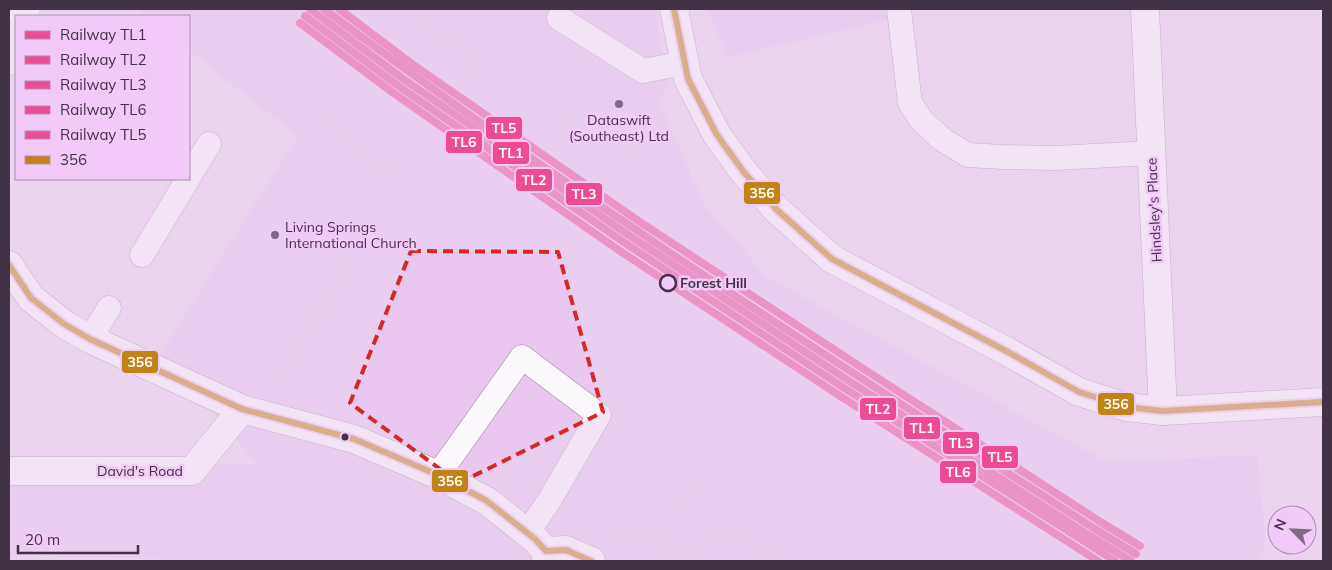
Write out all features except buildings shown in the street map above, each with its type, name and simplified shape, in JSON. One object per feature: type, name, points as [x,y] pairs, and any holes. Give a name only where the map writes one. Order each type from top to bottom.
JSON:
[{"type":"main road","points":[[674,9],[686,71],[717,135],[743,171],[776,209],[832,259],[1008,352],[1079,392],[1126,407],[1163,411],[1323,402]]},
{"type":"main road","name":"Hindsley's Place","points":[[1145,9],[1163,411]]},
{"type":"main road","points":[[9,61],[15,40]]},
{"type":"main road","points":[[9,265],[31,298],[64,324],[90,339],[251,411],[354,439],[438,475],[487,501],[540,548],[566,550],[591,561]]},
{"type":"main road","name":"David's Road","points":[[9,471],[192,471],[251,411]]},
{"type":"lane","points":[[899,9],[910,103],[922,120],[943,140],[968,155],[1055,158],[1151,152]]},
{"type":"lane","points":[[559,18],[643,71],[686,71]]},
{"type":"lane","points":[[190,175],[209,144]]},
{"type":"lane","points":[[142,255],[187,180]]},
{"type":"lane","points":[[90,339],[109,308]]},
{"type":"lane","points":[[438,475],[522,357],[599,415],[549,501],[540,548]]},
{"type":"path","points":[[405,9],[475,60],[464,74]]},
{"type":"path","points":[[551,133],[568,111],[638,156],[686,71]]},
{"type":"path","points":[[317,117],[394,172],[403,159]]},
{"type":"path","points":[[251,411],[361,240]]},
{"type":"path","points":[[653,546],[697,480]]},
{"type":"path","points":[[614,542],[623,531],[653,546],[697,550],[724,529],[790,561]]},
{"type":"highlighted area","points":[[411,251],[558,252],[603,412],[459,483],[350,403]]},
{"type":"shaded area","points":[[136,9],[654,9],[668,84],[658,101],[705,206],[766,277],[1105,461],[1257,456],[1266,542],[1256,561],[248,561],[9,555],[9,467],[258,464],[161,353],[298,136],[190,51],[190,15],[145,15]]},
{"type":"shaded area","points":[[707,9],[890,9],[891,19],[728,57]]},
{"type":"rail line","name":"TL1","points":[[310,9],[402,78],[630,236],[846,379],[1131,561]]},
{"type":"rail line","name":"TL3","points":[[324,9],[512,145],[608,211],[899,403],[1136,554]]},
{"type":"rail line","name":"TL5","points":[[339,9],[412,64],[640,222],[856,364],[1140,546]]},
{"type":"rail line","name":"TL2","points":[[305,16],[397,85],[625,243],[841,386],[1115,561]]},
{"type":"rail line","name":"TL6","points":[[300,23],[392,92],[620,251],[837,394],[1098,561]]},
{"type":"transit line","name":"356","points":[[674,9],[688,79],[717,135],[743,171],[776,209],[832,259],[1008,352],[1079,392],[1126,407],[1163,411],[1323,402]]},
{"type":"transit line","name":"356","points":[[9,265],[31,298],[64,324],[90,339],[242,409],[354,439],[438,475],[487,501],[535,539],[546,551],[566,550],[591,561]]},
{"type":"place","name":"Dataswift (Southeast) Ltd","points":[[619,104]]},
{"type":"place","name":"Living Springs International Church","points":[[275,235]]},
{"type":"place","name":"Forest Hill","points":[[668,283]]}]
